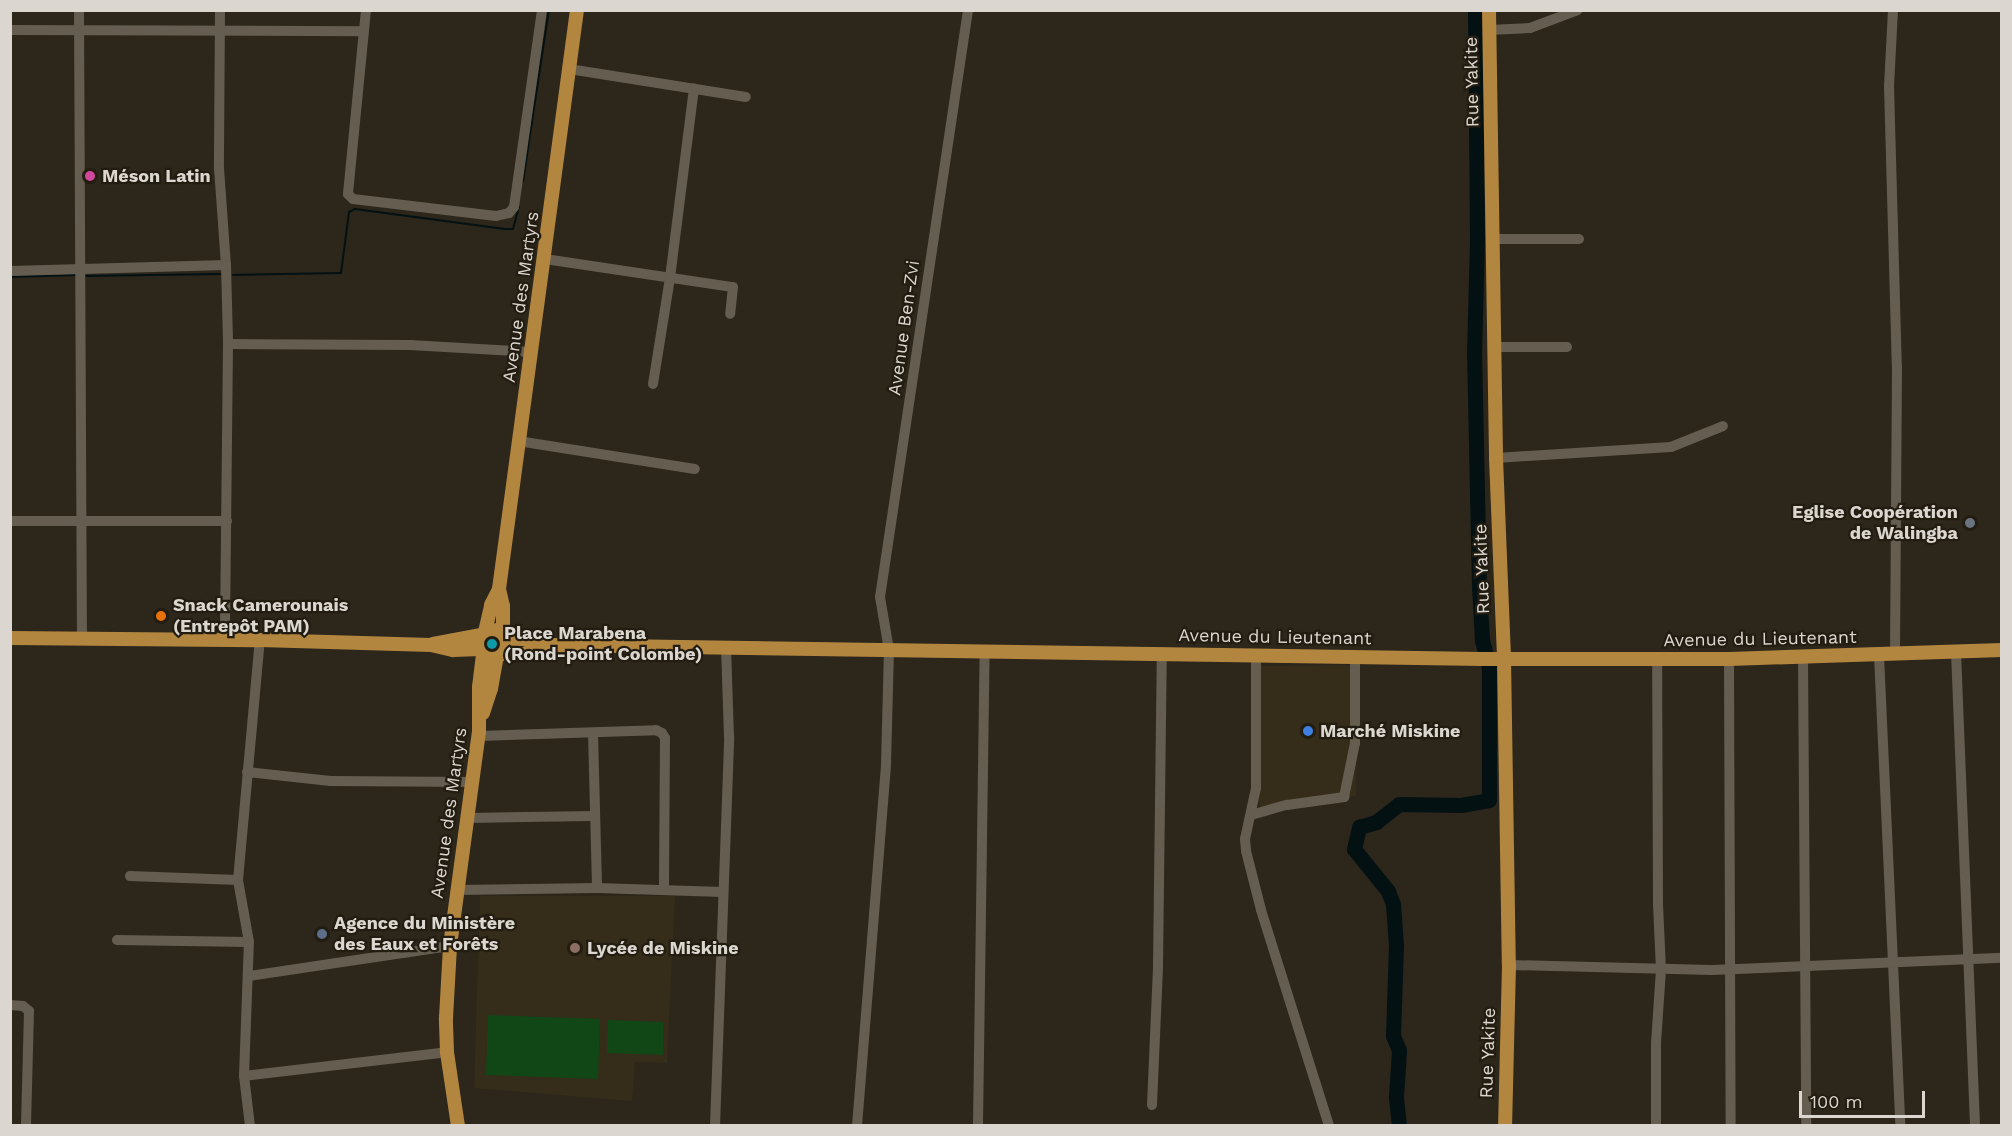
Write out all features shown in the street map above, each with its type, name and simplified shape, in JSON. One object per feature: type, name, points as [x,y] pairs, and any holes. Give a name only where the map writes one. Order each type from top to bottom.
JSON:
[{"type":"main road","name":"Avenue des Martyrs","points":[[458,1125],[447,1052],[450,946],[479,736],[482,642],[491,605],[499,589],[577,10]]},
{"type":"main road","name":"Rue Yakite","points":[[1489,10],[1496,458],[1509,965],[1504,1125]]},
{"type":"main road","name":"Avenue des Martyrs","points":[[480,721],[504,637],[503,606],[499,589]]},
{"type":"main road","name":"Avenue du Lieutenant","points":[[548,645],[524,654],[500,655],[482,642],[491,630],[504,637],[548,645],[1162,652],[1482,659],[1730,659],[2001,650]]},
{"type":"main road","points":[[10,638],[260,640],[431,645],[453,650],[482,642]]},
{"type":"street","points":[[79,10],[82,639]]},
{"type":"street","points":[[220,10],[219,168],[226,265],[228,344],[225,641]]},
{"type":"street","points":[[366,10],[348,194],[353,199],[496,216],[509,213],[514,207],[542,10]]},
{"type":"street","name":"Avenue Ben-Zvi","points":[[857,1125],[886,764],[890,650],[880,597],[968,10]]},
{"type":"street","points":[[1489,30],[1537,27],[1578,10]]},
{"type":"street","points":[[1893,10],[1889,86],[1897,367],[1895,654]]},
{"type":"street","points":[[10,30],[363,32]]},
{"type":"street","points":[[569,69],[746,97]]},
{"type":"street","points":[[653,384],[670,278],[694,89]]},
{"type":"street","points":[[1492,239],[1579,239]]},
{"type":"street","points":[[545,259],[733,288],[730,314]]},
{"type":"street","points":[[10,271],[226,265]]},
{"type":"street","points":[[228,344],[410,345],[532,352]]},
{"type":"street","points":[[1495,347],[1567,347]]},
{"type":"street","points":[[1496,458],[1671,447],[1722,426]]},
{"type":"street","points":[[518,441],[695,469]]},
{"type":"street","points":[[10,521],[227,521]]},
{"type":"street","points":[[250,1125],[244,1076],[249,942],[238,880],[260,640]]},
{"type":"street","points":[[715,1125],[729,737],[726,648]]},
{"type":"street","points":[[978,1125],[986,650]]},
{"type":"street","points":[[1152,1105],[1158,966],[1162,652]]},
{"type":"street","points":[[1956,652],[1975,1125]]},
{"type":"street","points":[[1256,654],[1256,788],[1245,839],[1246,851],[1329,1125]]},
{"type":"street","points":[[1879,655],[1900,1125]]},
{"type":"street","points":[[1251,815],[1287,806],[1344,797],[1355,743],[1355,656]]},
{"type":"street","points":[[1803,657],[1806,1125]]},
{"type":"street","points":[[1656,1125],[1656,1043],[1661,970],[1658,904],[1657,658]]},
{"type":"street","points":[[1730,659],[1731,1125]]},
{"type":"street","points":[[479,736],[656,730],[665,738],[664,889]]},
{"type":"street","points":[[593,733],[597,888]]},
{"type":"street","points":[[247,772],[331,781],[472,782]]},
{"type":"street","points":[[467,818],[595,816]]},
{"type":"street","points":[[129,876],[238,880]]},
{"type":"street","points":[[458,890],[597,888],[723,892]]},
{"type":"street","points":[[117,940],[249,942]]},
{"type":"street","points":[[249,976],[450,946]]},
{"type":"street","points":[[1509,965],[1661,970],[1732,969],[2001,958]]},
{"type":"street","points":[[10,1005],[23,1006],[29,1011],[26,1125]]},
{"type":"street","points":[[244,1076],[447,1052]]},
{"type":"shaded area","name":"Marché Miskine","points":[[1356,665],[1356,796],[1260,813],[1260,666]]},
{"type":"shaded area","name":"Lycée de Miskine","points":[[480,896],[675,896],[667,1063],[635,1062],[632,1101],[474,1088]]},
{"type":"green space","points":[[488,1015],[600,1019],[598,1079],[486,1075]]},
{"type":"green space","points":[[608,1020],[663,1022],[663,1055],[607,1053]]},
{"type":"waterway","points":[[523,181],[549,10]]},
{"type":"waterway","points":[[1399,1126],[1396,1097],[1399,1050],[1393,1036],[1396,945],[1393,904],[1388,891],[1354,849],[1359,827],[1376,822],[1399,804],[1461,805],[1489,800],[1489,668],[1482,640],[1479,587],[1474,355],[1477,238],[1475,10]]},
{"type":"waterway","points":[[233,275],[341,273],[349,212],[355,209],[513,229],[519,207]]},
{"type":"waterway","points":[[85,276],[220,274]]},
{"type":"waterway","points":[[10,277],[77,275]]},
{"type":"place","name":"Méson Latin","points":[[90,176]]},
{"type":"place","name":"Eglise Coopération de Walingba","points":[[1970,523]]},
{"type":"place","name":"Snack Camerounais (Entrepôt PAM)","points":[[161,616]]},
{"type":"place","name":"Place Marabena (Rond-point Colombe)","points":[[492,644]]},
{"type":"place","name":"Marché Miskine","points":[[1308,731]]},
{"type":"place","name":"Agence du Ministère des Eaux et Forêts","points":[[322,934]]},
{"type":"place","name":"Lycée de Miskine","points":[[575,948]]}]
